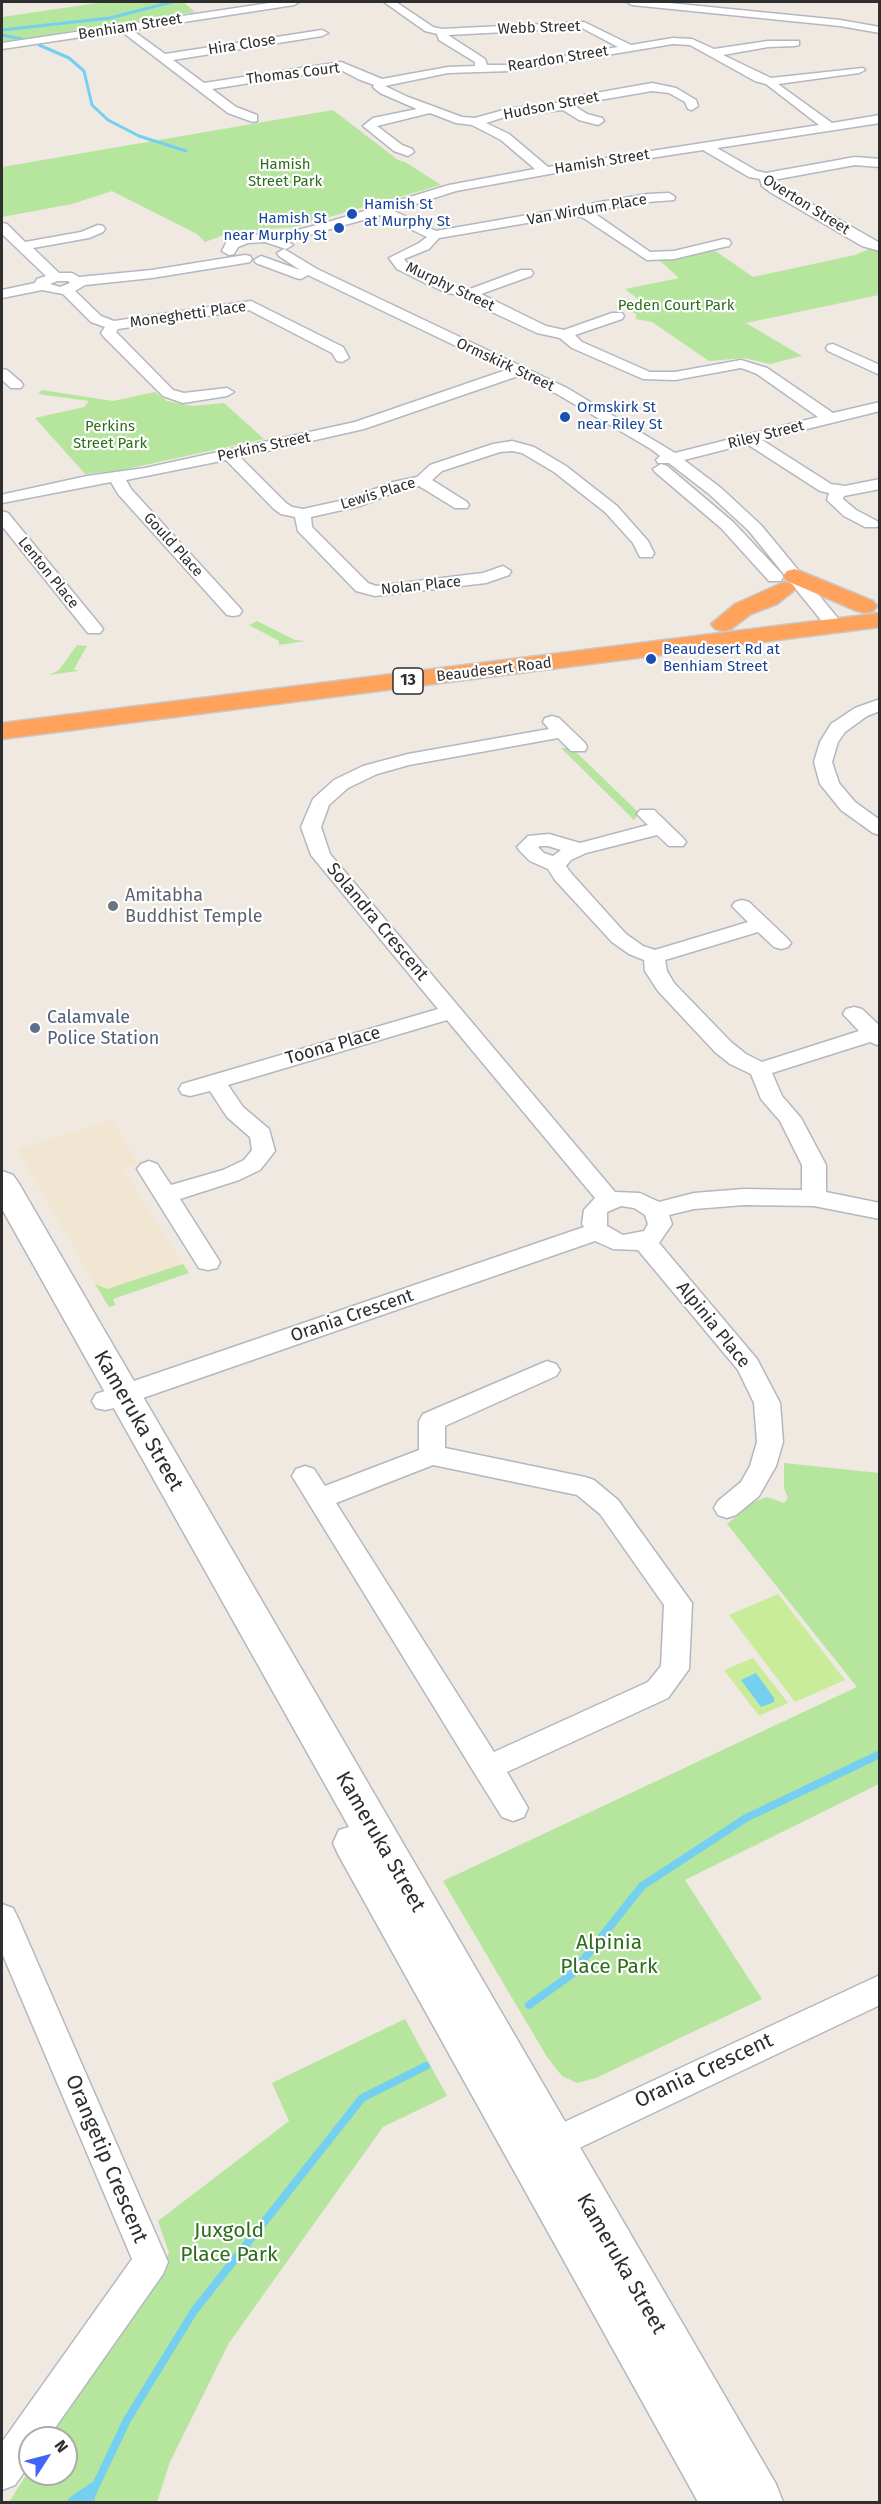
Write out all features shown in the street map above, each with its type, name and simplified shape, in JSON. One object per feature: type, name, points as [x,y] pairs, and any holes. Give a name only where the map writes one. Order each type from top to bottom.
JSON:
[{"type":"highway","points":[[723,624],[743,609],[769,599],[790,582],[875,610]]},
{"type":"highway","name":"Beaudesert Road","points":[[2,731],[819,620],[875,610]]},
{"type":"highway","name":"Beaudesert Road","points":[[2,714],[309,680],[723,624],[819,620]]},
{"type":"street","name":"Benhiam Street","points":[[2,46],[294,2]]},
{"type":"street","points":[[389,2],[429,28],[442,32],[443,38],[481,61],[481,68]]},
{"type":"street","points":[[632,2],[840,23],[879,30]]},
{"type":"street","name":"Webb Street","points":[[442,32],[584,25],[593,27],[629,48]]},
{"type":"street","points":[[123,28],[232,110],[253,118]]},
{"type":"street","name":"Hira Close","points":[[163,58],[322,33]]},
{"type":"street","name":"Reardon Street","points":[[381,82],[448,70],[511,68],[673,41],[692,42],[759,79],[771,82],[773,86],[831,128]]},
{"type":"street","points":[[712,53],[768,44],[795,43]]},
{"type":"street","name":"Thomas Court","points":[[202,87],[341,65],[362,77],[381,82]]},
{"type":"street","points":[[771,82],[859,70]]},
{"type":"street","points":[[381,82],[379,87],[384,91],[429,110],[460,120],[475,122],[505,136],[545,171]]},
{"type":"street","name":"Hudson Street","points":[[475,122],[524,110],[566,106],[579,100],[663,87],[690,100],[692,106]]},
{"type":"street","points":[[566,106],[583,117],[598,121]]},
{"type":"street","points":[[408,152],[398,148],[369,126],[376,121],[429,110]]},
{"type":"street","name":"Hamish Street","points":[[261,260],[282,246],[330,226],[454,188],[704,145],[831,128],[879,118]]},
{"type":"street","name":"Overton Street","points":[[704,145],[753,174],[766,177],[767,183],[775,189],[878,247]]},
{"type":"street","points":[[766,177],[855,161],[879,163]]},
{"type":"street","name":"Van Wirdum Place","points":[[434,235],[568,212],[585,213],[594,207],[669,197]]},
{"type":"street","points":[[382,210],[434,235]]},
{"type":"street","points":[[585,213],[647,256],[674,255],[724,243]]},
{"type":"street","points":[[2,227],[55,277]]},
{"type":"street","points":[[24,246],[84,235],[98,229]]},
{"type":"street","name":"Murphy Street","points":[[434,235],[432,240],[424,246],[405,252],[396,258],[402,266],[452,290],[471,293],[482,302],[542,330],[565,334],[577,345],[648,376],[675,376],[741,364],[752,367],[762,371],[831,419]]},
{"type":"street","points":[[229,251],[229,247],[239,241],[256,238],[282,246]]},
{"type":"street","name":"Ormskirk Street","points":[[282,246],[321,277],[597,411],[672,458],[735,508],[819,620]]},
{"type":"street","points":[[182,269],[229,251],[244,259]]},
{"type":"street","points":[[2,294],[42,286],[54,291],[72,286],[244,259],[261,260]]},
{"type":"street","name":"Ormskirk Street","points":[[261,260],[311,280],[410,333],[501,375],[595,425],[634,450]]},
{"type":"street","points":[[471,293],[526,273]]},
{"type":"street","points":[[42,286],[42,282],[55,277],[72,277],[72,286]]},
{"type":"street","name":"Moneghetti Place","points":[[72,286],[96,319],[113,325],[251,305],[338,351],[342,358]]},
{"type":"street","points":[[565,334],[617,316]]},
{"type":"street","points":[[113,325],[108,333],[168,393],[183,398],[227,392]]},
{"type":"street","points":[[833,348],[879,371]]},
{"type":"street","name":"Perkins Street","points":[[3,500],[359,426],[516,370]]},
{"type":"street","points":[[2,373],[16,385]]},
{"type":"street","name":"Riley Street","points":[[653,463],[879,406]]},
{"type":"street","points":[[750,439],[818,484],[837,491],[879,484]]},
{"type":"street","name":"Lewis Place","points":[[303,514],[354,503],[399,485],[422,481],[436,468],[498,447],[512,446],[528,450],[560,469],[611,509],[640,541],[646,553]]},
{"type":"street","points":[[229,454],[280,506],[287,511],[303,514]]},
{"type":"street","name":"Ormskirk Street","points":[[653,463],[684,486],[758,556],[790,582]]},
{"type":"street","name":"Gould Place","points":[[117,478],[124,490],[232,611]]},
{"type":"street","points":[[422,481],[461,505]]},
{"type":"street","points":[[837,491],[836,500],[850,513],[871,524]]},
{"type":"street","name":"Nolan Place","points":[[303,514],[304,528],[362,587],[375,591],[486,578],[503,571]]},
{"type":"street","name":"Lenton Place","points":[[2,516],[94,629]]},
{"type":"street","points":[[879,704],[861,712],[838,728],[828,742],[823,762],[830,784],[848,806],[879,829]]},
{"type":"street","name":"Solandra Crescent","points":[[578,747],[555,725],[370,770],[341,784],[320,803],[311,827],[321,855],[610,1201]]},
{"type":"street","points":[[556,865],[564,856],[579,849],[662,828]]},
{"type":"street","points":[[579,849],[549,840],[535,840],[527,847],[537,857],[556,865],[562,876],[619,938],[636,950],[654,957],[761,924]]},
{"type":"street","points":[[742,906],[781,944]]},
{"type":"street","points":[[654,957],[656,971],[665,986],[723,1047],[738,1059],[760,1070],[877,1036]]},
{"type":"street","name":"Toona Place","points":[[190,1089],[451,1012]]},
{"type":"street","points":[[854,1014],[877,1036]]},
{"type":"street","points":[[760,1070],[765,1086],[772,1098],[790,1118],[814,1165],[814,1198]]},
{"type":"street","points":[[166,1195],[231,1175],[252,1165],[264,1152],[261,1134],[235,1112],[214,1082]]},
{"type":"street","points":[[150,1169],[208,1262]]},
{"type":"street","name":"Kameruka Street","points":[[2,1182],[115,1398],[541,2150],[726,2502]]},
{"type":"street","points":[[656,1210],[660,1224],[658,1231],[644,1241],[634,1243],[613,1241],[598,1231],[593,1217],[602,1204],[630,1198],[656,1210],[694,1201],[744,1197],[814,1198],[879,1211]]},
{"type":"street","name":"Kameruka Street","points":[[2,1217],[115,1398]]},
{"type":"street","name":"Orania Crescent","points":[[115,1398],[598,1231]]},
{"type":"street","name":"Alpinia Place","points":[[644,1241],[748,1365],[767,1403],[770,1442],[763,1466],[750,1489],[727,1508]]},
{"type":"street","points":[[432,1455],[432,1421],[547,1370]]},
{"type":"street","points":[[488,1768],[658,1690],[675,1669],[678,1603],[609,1507],[585,1487],[432,1455],[312,1488],[513,1808]]},
{"type":"street","name":"Orangetip Crescent","points":[[2,1918],[151,2262],[2,2472]]},
{"type":"street","name":"Orania Crescent","points":[[541,2150],[878,1991]]},
{"type":"street","name":"Kameruka Street","points":[[541,2150],[758,2502]]},
{"type":"shaded area","points":[[111,1120],[136,1159],[148,1162],[123,1169],[183,1264],[107,1289],[95,1284],[17,1149]]},
{"type":"green space","points":[[104,2],[183,2],[195,12],[2,42],[2,17]]},
{"type":"green space","name":"Hamish Street Park","points":[[333,110],[398,160],[441,185],[294,227],[232,232],[205,242],[197,234],[112,191],[72,204],[2,217],[2,167]]},
{"type":"green space","name":"Peden Court Park","points":[[869,249],[879,251],[879,295],[746,323],[802,356],[770,364],[744,358],[709,361],[652,322],[636,319],[636,314],[626,309],[638,299],[625,289],[679,278],[659,260],[714,250],[753,277],[855,255]]},
{"type":"green space","name":"Perkins Street Park","points":[[42,390],[113,401],[155,392],[167,401],[192,406],[224,403],[264,439],[122,470],[85,474],[35,418],[84,407],[89,401],[38,394]]},
{"type":"green space","points":[[257,621],[295,640],[306,641],[279,645],[279,641],[249,625]]},
{"type":"green space","points":[[77,645],[87,646],[74,669],[78,671],[49,675],[59,670]]},
{"type":"green space","points":[[571,747],[639,813],[634,820],[561,748]]},
{"type":"green space","points":[[183,1264],[189,1273],[113,1299],[116,1305],[109,1307],[95,1284],[107,1289]]},
{"type":"green space","name":"Alpinia Place Park","points":[[784,1463],[879,1473],[879,1784],[685,1880],[762,1999],[596,2078],[577,2083],[562,2076],[547,2057],[443,1881],[857,1687],[727,1524],[755,1501],[767,1497],[784,1503],[788,1498],[784,1488]]},
{"type":"green space","points":[[778,1594],[845,1680],[795,1702],[729,1615]]},
{"type":"green space","points":[[753,1658],[788,1703],[759,1716],[724,1670]]},
{"type":"green space","name":"Juxgold Place Park","points":[[405,2019],[447,2096],[383,2127],[229,2343],[170,2462],[157,2502],[9,2502],[19,2486],[78,2486],[78,2426],[58,2426],[169,2253],[158,2221],[289,2121],[272,2083]]},
{"type":"water","points":[[756,1673],[774,1698],[774,1702],[761,1707],[741,1680]]},
{"type":"water","points":[[92,2482],[95,2502],[67,2502],[69,2498]]},
{"type":"waterway","points":[[2,30],[110,18],[172,2]]},
{"type":"waterway","points":[[2,35],[22,39]]},
{"type":"waterway","points":[[39,45],[69,58],[84,71],[92,105],[108,120],[139,136],[186,151]]},
{"type":"waterway","points":[[529,2005],[572,1974],[642,1886],[746,1818],[880,1754]]},
{"type":"waterway","points":[[88,2502],[127,2420],[194,2311],[362,2098],[426,2066]]},
{"type":"place","name":"Hamish St at Murphy St","points":[[352,214]]},
{"type":"place","name":"Hamish St near Murphy St","points":[[339,228]]},
{"type":"place","name":"Ormskirk St near Riley St","points":[[565,417]]},
{"type":"place","name":"Beaudesert Rd at Benhiam Street","points":[[651,659]]},
{"type":"place","name":"Amitabha Buddhist Temple","points":[[113,906]]},
{"type":"place","name":"Calamvale Police Station","points":[[35,1028]]}]
